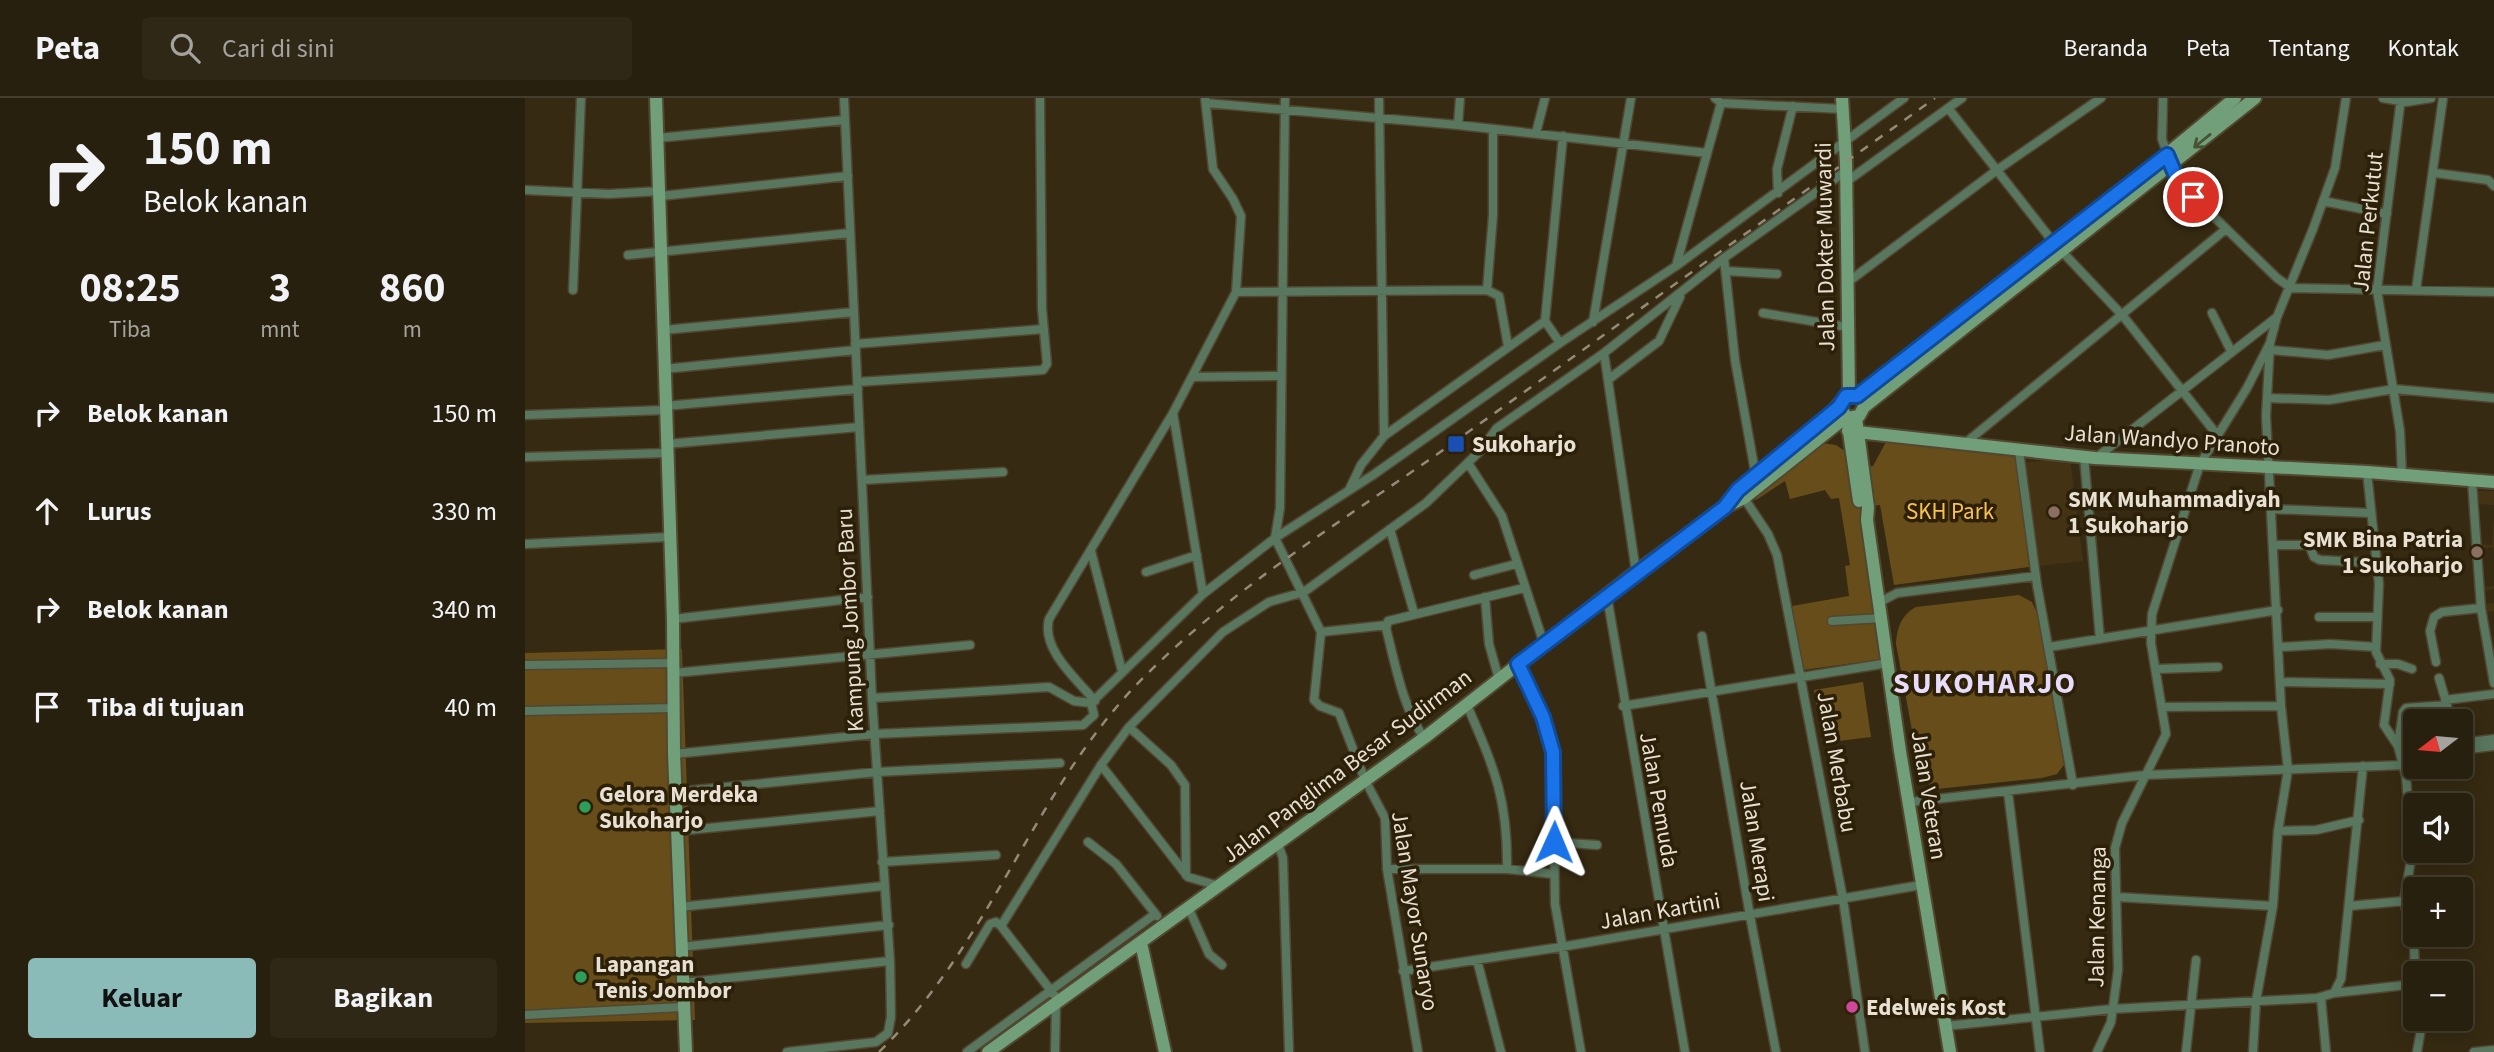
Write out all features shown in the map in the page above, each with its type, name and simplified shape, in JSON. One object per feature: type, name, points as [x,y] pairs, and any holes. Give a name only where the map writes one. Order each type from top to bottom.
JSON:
[{"type":"main road","points":[[652,98],[658,138],[663,253],[675,792],[686,1052]]},
{"type":"main road","points":[[2168,161],[2255,98]]},
{"type":"main road","points":[[2168,161],[2232,99]]},
{"type":"main road","name":"Jalan Dokter Muwardi","points":[[1842,104],[1851,413]]},
{"type":"main road","name":"Jalan Panglima Besar Sudirman","points":[[988,1052],[1055,999],[1167,925],[1424,738],[1636,572],[1851,413],[2168,161]]},
{"type":"main road","name":"Jalan Wandyo Pranoto","points":[[1851,413],[1962,446],[2089,458],[2367,472],[2494,482]]},
{"type":"main road","name":"Jalan Veteran","points":[[1851,413],[1868,506],[1867,520],[1921,885],[1950,1052]]},
{"type":"main road","points":[[1141,943],[1165,1052]]},
{"type":"street","points":[[573,290],[581,98]]},
{"type":"street","name":"Kampung Jombor Baru","points":[[787,1052],[884,1039],[891,1026],[889,925],[882,862],[872,698],[844,98]]},
{"type":"street","points":[[525,415],[665,408],[858,385],[1043,370],[1048,361],[1044,329],[1040,98]]},
{"type":"street","points":[[1285,98],[1280,508],[1275,538],[1304,592],[1321,632],[1387,625]]},
{"type":"street","points":[[1379,98],[1384,436]]},
{"type":"street","points":[[1458,125],[1460,98]]},
{"type":"street","points":[[1536,133],[1545,98]]},
{"type":"street","points":[[1593,321],[1632,98]]},
{"type":"street","points":[[872,698],[1049,687],[1074,701],[1093,702],[1203,594],[1275,538],[1373,475],[1560,343],[1676,266],[1778,194],[1904,98]]},
{"type":"street","points":[[1001,926],[1101,765],[1129,727],[1223,632],[1269,602],[1304,592],[1426,503],[1468,463],[1497,428],[1681,295],[1724,258],[1962,98]]},
{"type":"street","points":[[1848,282],[1997,170],[2101,98]]},
{"type":"street","points":[[2163,98],[2162,139],[2168,161],[2178,181],[2291,288],[2494,292]]},
{"type":"street","points":[[2253,1052],[2256,1001],[2273,906],[2278,831],[2288,771],[2281,706],[2271,509],[2267,398],[2270,347],[2277,317],[2291,288],[2323,201],[2342,137],[2346,98]]},
{"type":"street","points":[[2383,98],[2431,98]]},
{"type":"street","points":[[2416,290],[2435,173],[2443,98]]},
{"type":"street","points":[[674,754],[875,734],[1083,725],[1094,715],[1093,702],[1057,655],[1046,630],[1049,619],[1173,413],[1235,292],[1241,216],[1213,169],[1205,100],[1707,153]]},
{"type":"street","name":"Jalan Perkutut","points":[[2401,100],[2377,290],[2394,389],[2402,475]]},
{"type":"street","points":[[1676,266],[1707,153],[1718,101],[1842,104]]},
{"type":"street","points":[[1778,194],[1777,169],[1789,103]]},
{"type":"street","points":[[1948,108],[2058,247],[2123,316],[2218,436]]},
{"type":"street","points":[[658,138],[845,120]]},
{"type":"street","points":[[1487,290],[1493,215],[1493,129]]},
{"type":"street","points":[[1560,343],[1545,321],[1563,136]]},
{"type":"street","points":[[2435,173],[2488,180],[2494,186]]},
{"type":"street","points":[[525,190],[660,193],[848,176]]},
{"type":"street","points":[[2323,201],[2386,214]]},
{"type":"street","points":[[1962,446],[2226,229]]},
{"type":"street","points":[[628,255],[850,233]]},
{"type":"street","points":[[1724,258],[1735,360],[1757,482]]},
{"type":"street","points":[[1726,271],[1777,274]]},
{"type":"street","points":[[1235,292],[1487,290],[1499,296],[1508,346]]},
{"type":"street","points":[[1609,379],[1659,341],[1681,295]]},
{"type":"street","points":[[664,330],[854,312]]},
{"type":"street","points":[[1763,313],[1847,327]]},
{"type":"street","points":[[2212,313],[2231,351]]},
{"type":"street","points":[[2100,639],[2089,458],[2183,391],[2277,317]]},
{"type":"street","points":[[1350,488],[1361,465],[1384,436],[1545,321]]},
{"type":"street","points":[[664,369],[1044,329]]},
{"type":"street","points":[[2270,347],[2328,355],[2385,345]]},
{"type":"street","name":"Jalan Kenanga","points":[[2098,1052],[2111,1022],[2118,970],[2115,848],[2122,822],[2166,734],[2150,630],[2152,614],[2200,464],[2270,347]]},
{"type":"street","points":[[1604,352],[1636,572]]},
{"type":"street","points":[[1192,377],[1280,376]]},
{"type":"street","points":[[2267,398],[2319,401],[2394,389],[2494,398]]},
{"type":"street","points":[[1173,413],[1203,594]]},
{"type":"street","points":[[525,457],[667,448],[859,427]]},
{"type":"street","points":[[2019,451],[2036,576],[2073,785]]},
{"type":"street","points":[[1468,463],[1496,503],[1543,644]]},
{"type":"street","points":[[1361,465],[1364,475],[1373,475]]},
{"type":"street","points":[[862,480],[1003,472]]},
{"type":"street","points":[[1910,802],[2145,775],[2288,771],[2403,761],[2398,746],[2384,725],[2390,684],[2389,676],[2380,664],[2376,647],[2378,563],[2367,472]]},
{"type":"street","points":[[2472,481],[2481,608],[2494,683]]},
{"type":"street","name":"Jalan Merbabu","points":[[1741,494],[1768,534],[1777,555],[1803,678],[1843,899],[1865,1052]]},
{"type":"street","points":[[2271,509],[2371,513]]},
{"type":"street","points":[[1390,529],[1414,613]]},
{"type":"street","points":[[525,544],[669,537]]},
{"type":"street","points":[[2274,545],[2308,545],[2313,557],[2320,560],[2378,563]]},
{"type":"street","points":[[1091,551],[1122,671]]},
{"type":"street","points":[[1146,572],[1197,555]]},
{"type":"street","points":[[1474,575],[1516,564]]},
{"type":"street","points":[[1879,596],[2036,576]]},
{"type":"street","points":[[1424,738],[1405,702],[1388,621],[1524,587]]},
{"type":"street","name":"Jalan Pemuda","points":[[1607,596],[1623,706],[1685,1052]]},
{"type":"street","points":[[673,619],[868,597]]},
{"type":"street","points":[[1485,597],[1489,644],[1499,679]]},
{"type":"street","points":[[2436,662],[2430,631],[2434,617],[2442,612],[2481,608]]},
{"type":"street","points":[[2049,647],[2278,610]]},
{"type":"street","points":[[2319,617],[2377,617]]},
{"type":"street","points":[[1832,621],[1882,618]]},
{"type":"street","name":"Jalan Mayor Sunaryo","points":[[1321,632],[1314,699],[1320,706],[1339,713],[1365,780],[1385,818],[1387,869],[1418,1052]]},
{"type":"street","name":"Jalan Merapi","points":[[1702,636],[1749,916],[1776,1052]]},
{"type":"street","points":[[2280,647],[2330,644],[2376,647]]},
{"type":"street","points":[[525,664],[673,668],[871,656],[970,645]]},
{"type":"street","points":[[1623,706],[1712,694],[1888,663]]},
{"type":"street","points":[[1518,664],[1543,717],[1553,752],[1553,874],[1561,947],[1581,1052]]},
{"type":"street","points":[[2380,664],[2398,664],[2412,669]]},
{"type":"street","points":[[2156,669],[2218,667]]},
{"type":"street","points":[[2439,678],[2447,709]]},
{"type":"street","points":[[2281,682],[2390,684]]},
{"type":"street","points":[[2398,746],[2404,710],[2494,694]]},
{"type":"street","points":[[1467,705],[1490,759],[1505,805],[1507,869]]},
{"type":"street","points":[[2162,707],[2281,706]]},
{"type":"street","points":[[525,711],[674,708]]},
{"type":"street","points":[[1129,727],[1171,765],[1185,785],[1190,877]]},
{"type":"street","points":[[2473,742],[2494,739]]},
{"type":"street","points":[[2473,749],[2494,746]]},
{"type":"street","points":[[675,792],[877,772],[1060,763]]},
{"type":"street","points":[[1101,765],[1190,877],[1220,886]]},
{"type":"street","points":[[2335,993],[2341,979],[2363,766]]},
{"type":"street","points":[[2405,779],[2412,854],[2408,877]]},
{"type":"street","points":[[2008,792],[2040,1052]]},
{"type":"street","points":[[678,831],[880,811]]},
{"type":"street","points":[[2278,831],[2316,830],[2359,820]]},
{"type":"street","points":[[1088,842],[1116,864],[1155,914],[1167,925]]},
{"type":"street","points":[[1554,842],[1597,845]]},
{"type":"street","points":[[1278,844],[1283,858],[1289,1052]]},
{"type":"street","points":[[882,862],[996,855]]},
{"type":"street","points":[[1387,869],[1507,869],[1553,874]]},
{"type":"street","name":"Jalan Kartini","points":[[1403,971],[1749,916],[1921,885]]},
{"type":"street","points":[[679,907],[884,886]]},
{"type":"street","points":[[2117,897],[2273,906]]},
{"type":"street","points":[[2349,906],[2403,901]]},
{"type":"street","points":[[1189,909],[1209,954],[1221,965]]},
{"type":"street","points":[[967,1052],[1055,999],[1155,914]]},
{"type":"street","points":[[966,964],[990,924],[996,922],[1001,926],[1055,999],[1055,1052]]},
{"type":"street","points":[[680,947],[889,925]]},
{"type":"street","points":[[1477,960],[1501,1052]]},
{"type":"street","points":[[2186,1052],[2196,960]]},
{"type":"street","points":[[681,983],[890,961]]},
{"type":"street","points":[[1946,1026],[2112,1009],[2321,998],[2335,993],[2403,985]]},
{"type":"street","points":[[2321,998],[2326,1052]]},
{"type":"street","points":[[525,1015],[683,1007]]},
{"type":"street","points":[[2417,1052],[2421,1031]]},
{"type":"street","points":[[2474,1052],[2494,1050]]},
{"type":"shaded area","name":"SMK Muhammadiyah 1 Sukoharjo","points":[[2070,457],[2083,561],[2039,566],[2024,463]]},
{"type":"shaded area","name":"SMK Bina Patria 1 Sukoharjo","points":[[2470,491],[2494,491],[2494,505],[2479,504],[2478,544],[2492,545],[2494,515],[2494,554],[2493,547],[2479,549],[2483,587],[2494,586],[2494,589],[2482,591]]},
{"type":"shaded area","points":[[2483,601],[2484,604],[2494,603],[2494,611],[2485,613]]},
{"type":"green space","name":"SKH Park","points":[[1887,440],[2016,451],[2029,567],[1894,585],[1880,505],[1871,506],[1866,468],[1873,466]]},
{"type":"green space","points":[[1814,442],[1836,445],[1858,460],[1884,659],[1803,670],[1792,606],[1849,596],[1845,566],[1850,565],[1839,498],[1831,499],[1825,490],[1790,499],[1785,481],[1756,500],[1748,491]]},
{"type":"green space","points":[[2019,595],[2032,602],[2037,613],[2064,765],[2057,774],[2042,778],[1937,789],[1925,782],[1919,768],[1896,644],[1901,622],[1916,607]]},
{"type":"green space","points":[[682,649],[695,1020],[525,1023],[525,653]]},
{"type":"green space","points":[[1863,682],[1871,737],[1823,743],[1814,690]]},
{"type":"railway","points":[[879,1052],[919,1008],[953,962],[1073,765],[1107,718],[1180,643],[1253,583],[1935,98]]},
{"type":"place","name":"Sukoharjo","points":[[1456,444]]},
{"type":"place","name":"SMK Muhammadiyah 1 Sukoharjo","points":[[2054,512]]},
{"type":"place","name":"SMK Bina Patria 1 Sukoharjo","points":[[2477,552]]},
{"type":"place","name":"Gelora Merdeka Sukoharjo","points":[[585,807]]},
{"type":"place","name":"Lapangan Tenis Jombor","points":[[581,977]]},
{"type":"place","name":"Edelweis Kost","points":[[1852,1007]]},
{"type":"district","name":"SUKOHARJO","points":[[1985,683]]},
{"type":"route","points":[[1554,842],[1553,752],[1543,717],[1518,664],[1725,507],[1738,490],[1839,407],[1846,396],[1857,396],[2167,155],[2178,181],[2193,197]]}]
